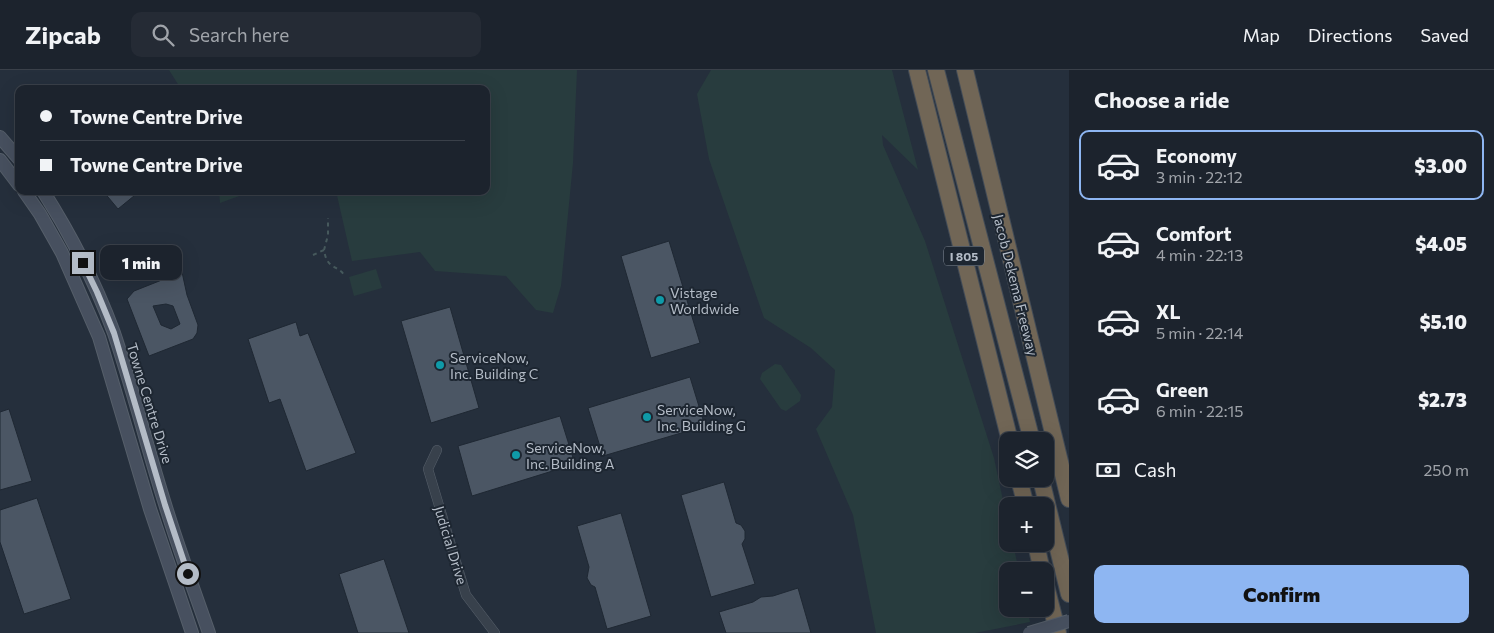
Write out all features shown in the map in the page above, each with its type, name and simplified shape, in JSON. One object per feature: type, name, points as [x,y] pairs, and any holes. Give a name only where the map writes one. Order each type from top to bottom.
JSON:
[{"type":"highway","name":"I 805","points":[[917,70],[1008,432]]},
{"type":"highway","points":[[936,70],[1030,432]]},
{"type":"highway","points":[[943,70],[1036,432]]},
{"type":"highway","name":"Jacob Dekema Freeway","points":[[965,71],[1069,499]]},
{"type":"highway","points":[[1043,487],[1069,594]]},
{"type":"highway","points":[[1049,487],[1069,570]]},
{"type":"highway","points":[[1054,617],[1058,633]]},
{"type":"street","points":[[0,137],[15,154]]},
{"type":"street","points":[[0,160],[15,180]]},
{"type":"street","points":[[27,195],[62,253],[99,337],[150,509],[192,633]]},
{"type":"street","name":"Towne Centre Drive","points":[[46,195],[76,249],[114,333],[165,505],[208,633]]},
{"type":"street","name":"Judicial Drive","points":[[437,450],[428,469],[466,595],[495,633]]},
{"type":"street","points":[[1029,633],[1069,621]]},
{"type":"path","points":[[328,218],[328,235],[324,250],[326,261],[345,276]]},
{"type":"path","points":[[313,255],[324,250]]},
{"type":"green space","points":[[169,70],[577,70],[573,163],[561,286],[553,313],[536,310],[506,276],[435,271],[420,252],[352,261],[337,195],[490,195],[490,85],[178,85]]},
{"type":"green space","points":[[711,70],[892,70],[918,170],[882,135],[883,145],[925,241],[994,458],[1002,497],[999,497],[999,552],[1015,552],[1017,562],[999,562],[999,617],[1029,617],[1030,622],[975,633],[876,633],[853,515],[816,429],[832,407],[835,370],[811,348],[764,318],[709,159],[697,94]]},
{"type":"green space","points":[[219,195],[242,195],[220,203]]},
{"type":"green space","points":[[376,269],[382,288],[354,296],[349,277]]},
{"type":"green space","points":[[775,364],[781,365],[801,395],[800,401],[786,411],[781,409],[760,379],[762,373]]},
{"type":"building","points":[[106,195],[135,195],[118,209]]},
{"type":"building","name":"Vistage Worldwide","points":[[669,241],[700,343],[651,358],[621,256]]},
{"type":"building","points":[[182,272],[187,295],[198,325],[197,333],[193,339],[149,356],[127,299],[134,291]],"holes":[[[166,304],[173,306],[180,324],[171,329],[161,325],[153,306]]]},
{"type":"building","name":"ServiceNow, Inc. Building C","points":[[450,307],[479,408],[431,423],[401,321]]},
{"type":"building","points":[[296,322],[300,336],[308,333],[356,453],[306,471],[280,399],[269,403],[248,339]]},
{"type":"building","name":"ServiceNow, Inc. Building G","points":[[690,377],[705,426],[603,456],[588,408]]},
{"type":"building","points":[[9,409],[32,481],[0,490],[0,412]]},
{"type":"building","name":"ServiceNow, Inc. Building A","points":[[560,416],[575,464],[472,496],[458,446]]},
{"type":"building","points":[[724,482],[736,523],[741,525],[745,531],[745,539],[742,544],[755,584],[711,597],[681,495]]},
{"type":"building","points":[[37,498],[71,599],[24,614],[0,542],[0,510]]},
{"type":"building","points":[[621,513],[651,616],[607,629],[595,587],[591,585],[587,578],[589,567],[577,526]]},
{"type":"building","points":[[384,559],[409,633],[358,633],[339,574]]},
{"type":"building","points":[[798,588],[811,633],[726,633],[719,612],[753,602],[761,597],[773,596]]},
{"type":"place","name":"Vistage Worldwide","points":[[660,300]]},
{"type":"place","name":"ServiceNow, Inc. Building C","points":[[440,365]]},
{"type":"place","name":"ServiceNow, Inc. Building G","points":[[647,417]]},
{"type":"place","name":"ServiceNow, Inc. Building A","points":[[516,455]]},
{"type":"route","points":[[83,263],[114,333],[165,505],[188,574]]}]
